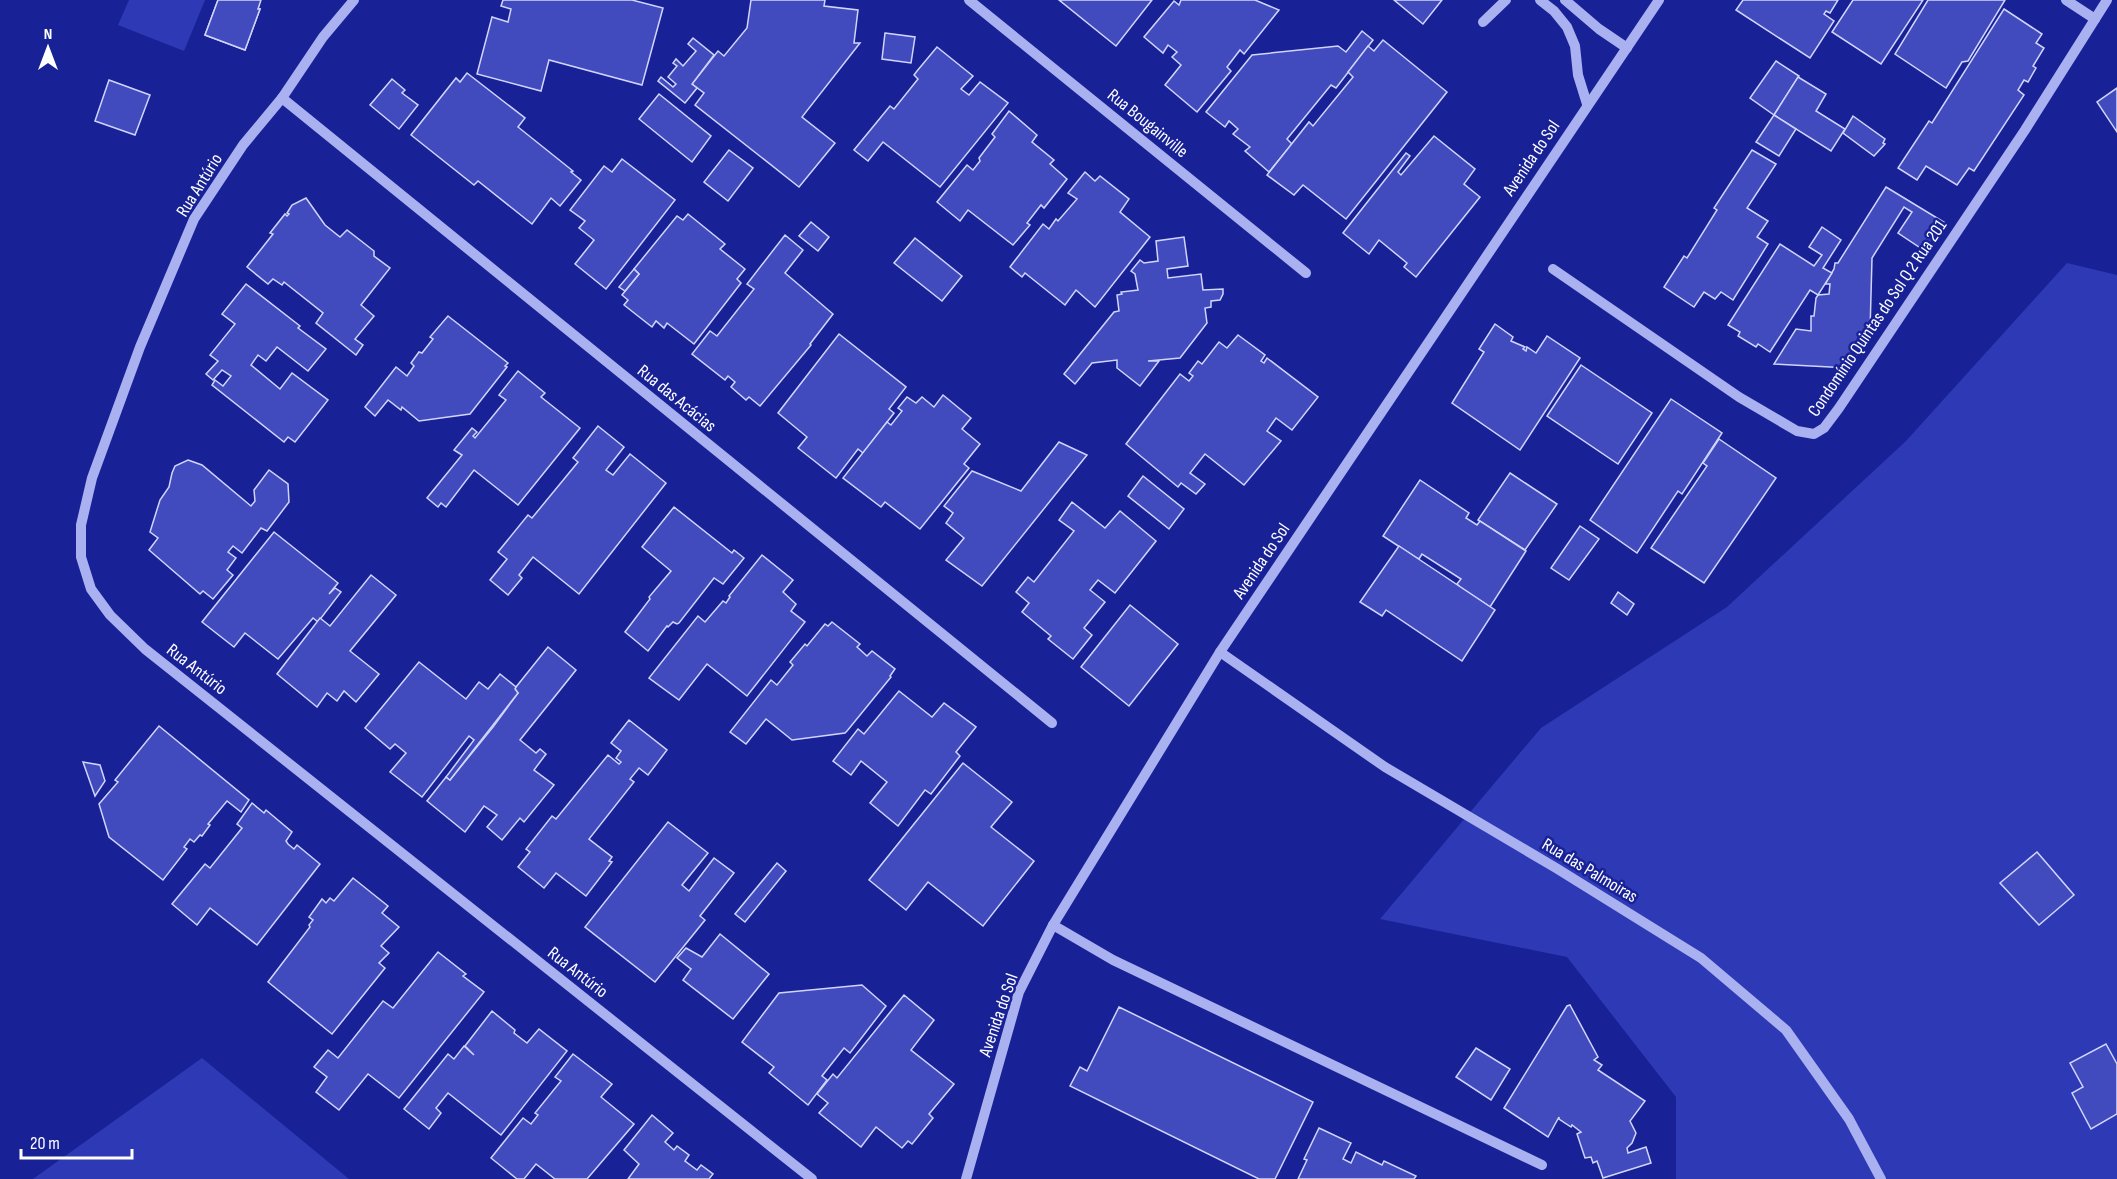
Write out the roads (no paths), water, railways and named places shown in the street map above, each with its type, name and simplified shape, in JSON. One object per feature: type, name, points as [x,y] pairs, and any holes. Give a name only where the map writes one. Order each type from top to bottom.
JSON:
[{"type":"street","name":"Rua Antúrio","points":[[354,0],[324,37],[282,98],[243,145],[194,219],[140,347],[92,478],[81,525],[81,557],[91,589],[110,615],[145,649],[812,1179]]},
{"type":"street","name":"Rua Bougainville","points":[[969,0],[1306,273]]},
{"type":"street","points":[[1483,22],[1506,0]]},
{"type":"street","points":[[1540,0],[1554,11],[1567,27],[1575,46],[1578,75],[1587,104]]},
{"type":"street","points":[[1565,0],[1599,29],[1627,48]]},
{"type":"street","name":"Avenida do Sol","points":[[966,1179],[1019,992],[1053,925],[1220,652],[1659,0]]},
{"type":"street","points":[[2066,0],[2095,19]]},
{"type":"street","name":"Condomínio Quintas do Sol Q 2 Rua 201","points":[[1553,269],[1739,397],[1797,431],[1814,434],[1824,428],[1839,408],[2025,130],[2107,0]]},
{"type":"street","name":"Rua das Acácias","points":[[282,98],[1052,723]]},
{"type":"street","name":"Rua das Palmoiras","points":[[1220,652],[1385,767],[1556,868],[1701,958],[1786,1030],[1849,1119],[1881,1179]]},
{"type":"street","points":[[1053,925],[1113,960],[1542,1165]]}]
